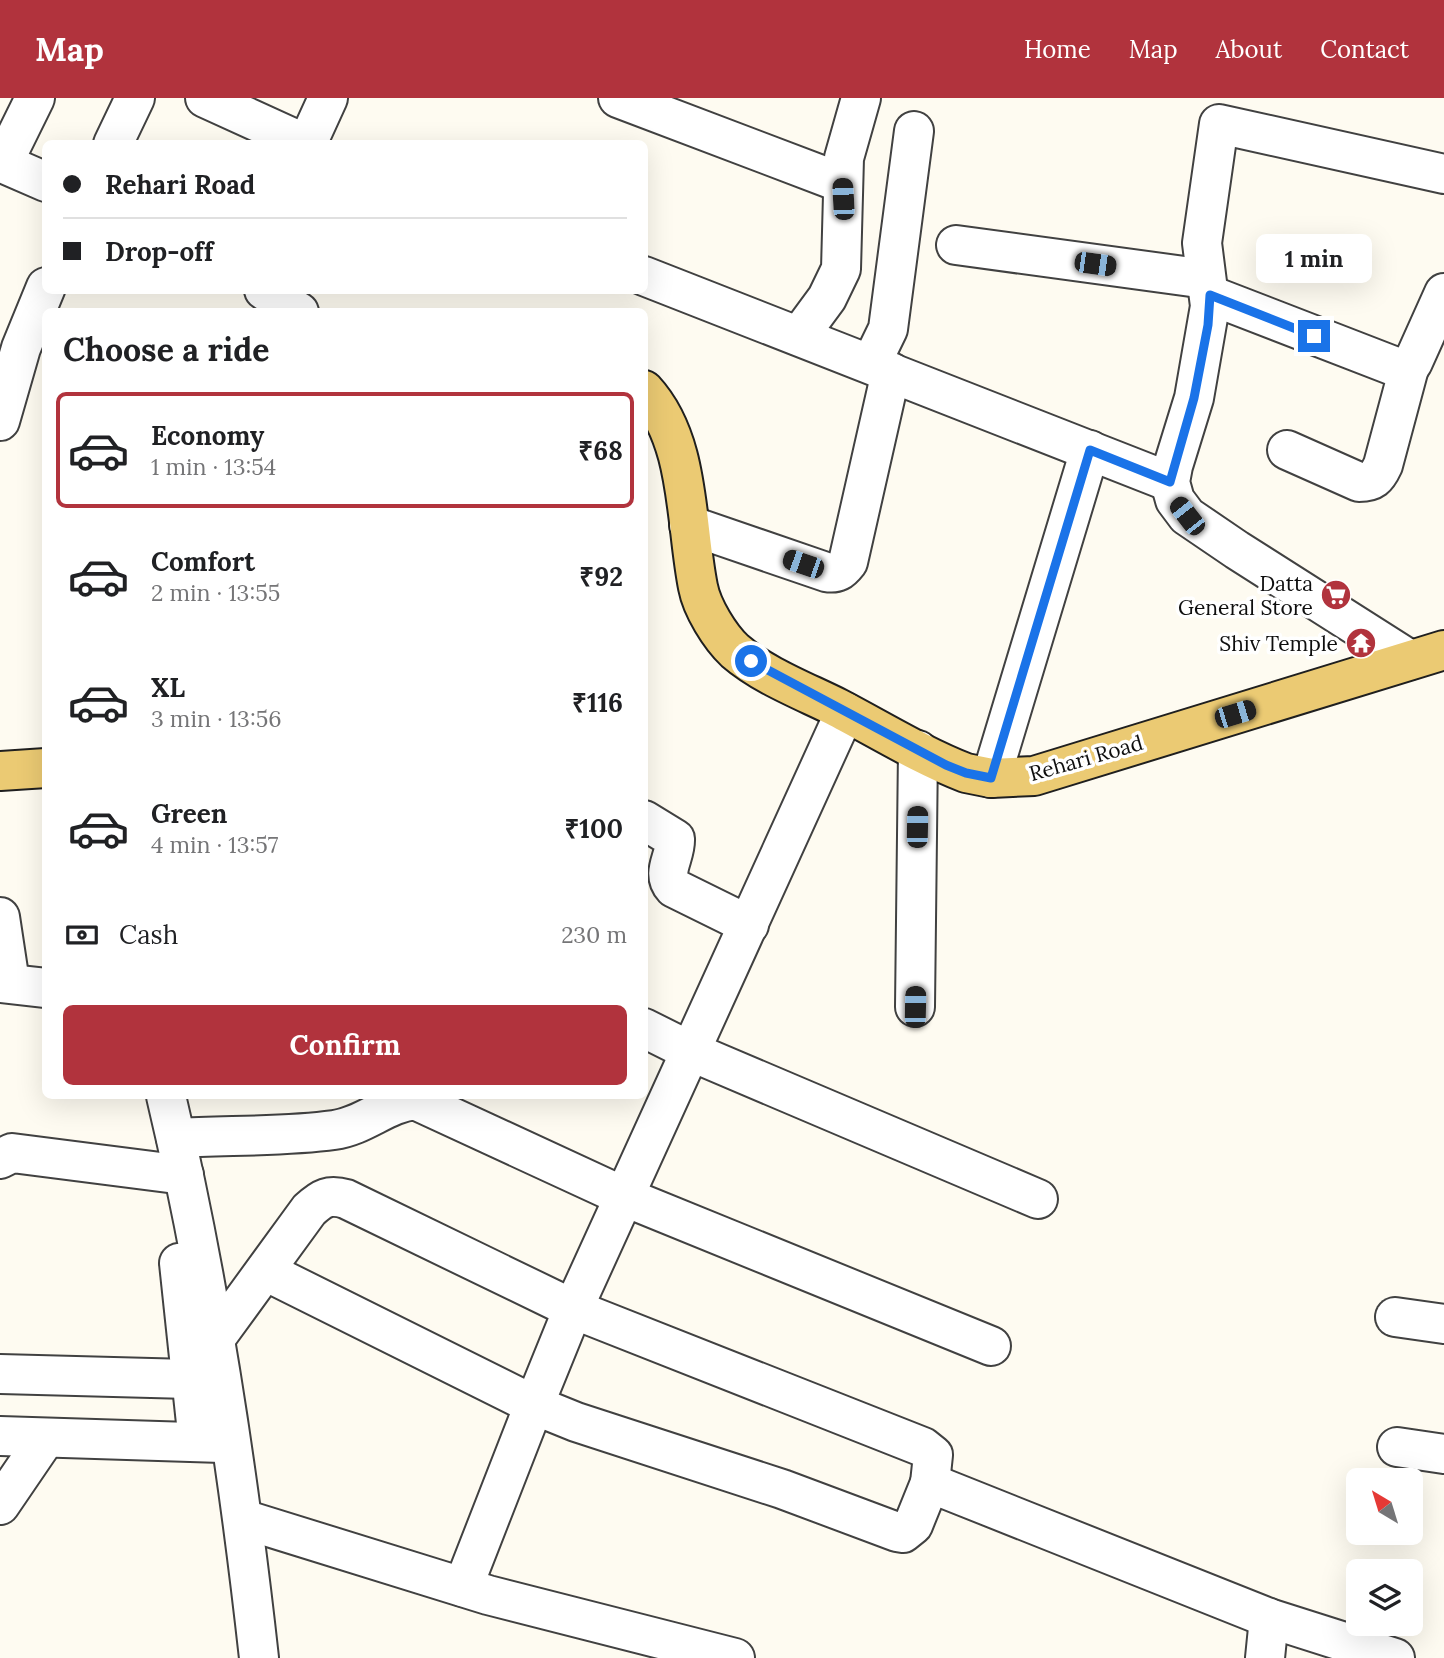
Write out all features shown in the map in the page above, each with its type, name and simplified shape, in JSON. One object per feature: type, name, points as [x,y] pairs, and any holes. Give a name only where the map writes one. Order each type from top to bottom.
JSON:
[{"type":"main road","name":"Rehari Road","points":[[648,394],[669,428],[681,474],[698,590],[712,619],[734,650],[769,672],[966,773],[991,778],[1034,776],[1427,655]]},
{"type":"main road","points":[[0,771],[42,768]]},
{"type":"street","points":[[35,98],[1,162],[42,180]]},
{"type":"street","points":[[115,140],[135,98]]},
{"type":"street","points":[[205,98],[297,140]]},
{"type":"street","points":[[308,140],[328,98]]},
{"type":"street","points":[[618,98],[842,183]]},
{"type":"street","points":[[799,336],[837,283],[841,269],[844,158],[862,98]]},
{"type":"street","points":[[1427,655],[1237,550],[1187,516],[1175,500],[1170,482],[1194,398],[1208,325],[1208,287],[1202,243],[1217,111],[1444,174]]},
{"type":"street","points":[[689,525],[833,574],[848,562],[894,294],[914,131]]},
{"type":"street","points":[[956,245],[1208,287],[1391,366],[1404,370],[1409,368]]},
{"type":"street","points":[[648,278],[1170,482]]},
{"type":"street","points":[[1287,450],[1359,482],[1371,482],[1378,476],[1409,368],[1444,293]]},
{"type":"street","points":[[270,294],[293,308]]},
{"type":"street","points":[[0,421],[42,305]]},
{"type":"street","points":[[991,778],[1090,450]]},
{"type":"street","points":[[463,1587],[573,1308],[845,712]]},
{"type":"street","points":[[915,1007],[918,750]]},
{"type":"street","points":[[648,822],[675,839],[676,848],[667,875],[668,882],[674,888],[749,925]]},
{"type":"street","points":[[0,917],[18,985]]},
{"type":"street","points":[[648,1030],[692,1052],[1038,1199]]},
{"type":"street","points":[[167,1099],[187,1188],[215,1339],[214,1443]]},
{"type":"street","points":[[176,1138],[333,1130],[367,1120],[404,1101],[415,1100],[625,1197],[992,1346]]},
{"type":"street","points":[[0,1159],[12,1153],[187,1188]]},
{"type":"street","points":[[187,1188],[179,1261],[189,1379],[243,1519],[259,1658]]},
{"type":"street","points":[[215,1339],[265,1270],[309,1210],[322,1198],[334,1195],[573,1308],[923,1447],[933,1455],[930,1483],[913,1525],[903,1533],[897,1532],[782,1489],[576,1422],[534,1405],[265,1270]]},
{"type":"street","points":[[1395,1318],[1444,1324]]},
{"type":"street","points":[[0,1374],[189,1379]]},
{"type":"street","points":[[0,1436],[214,1443]]},
{"type":"street","points":[[0,1505],[46,1439]]},
{"type":"street","points":[[1397,1447],[1444,1454]]},
{"type":"street","points":[[930,1483],[1269,1618],[1395,1658]]},
{"type":"street","points":[[243,1519],[463,1587],[735,1658]]},
{"type":"street","points":[[1265,1658],[1269,1618]]},
{"type":"place","name":"Datta General Store","points":[[1336,595]]},
{"type":"place","name":"Shiv Temple","points":[[1361,643]]},
{"type":"route","points":[[751,661],[946,765],[966,773],[991,778],[1090,450],[1170,482],[1194,398],[1208,325],[1210,295],[1314,336]]}]
